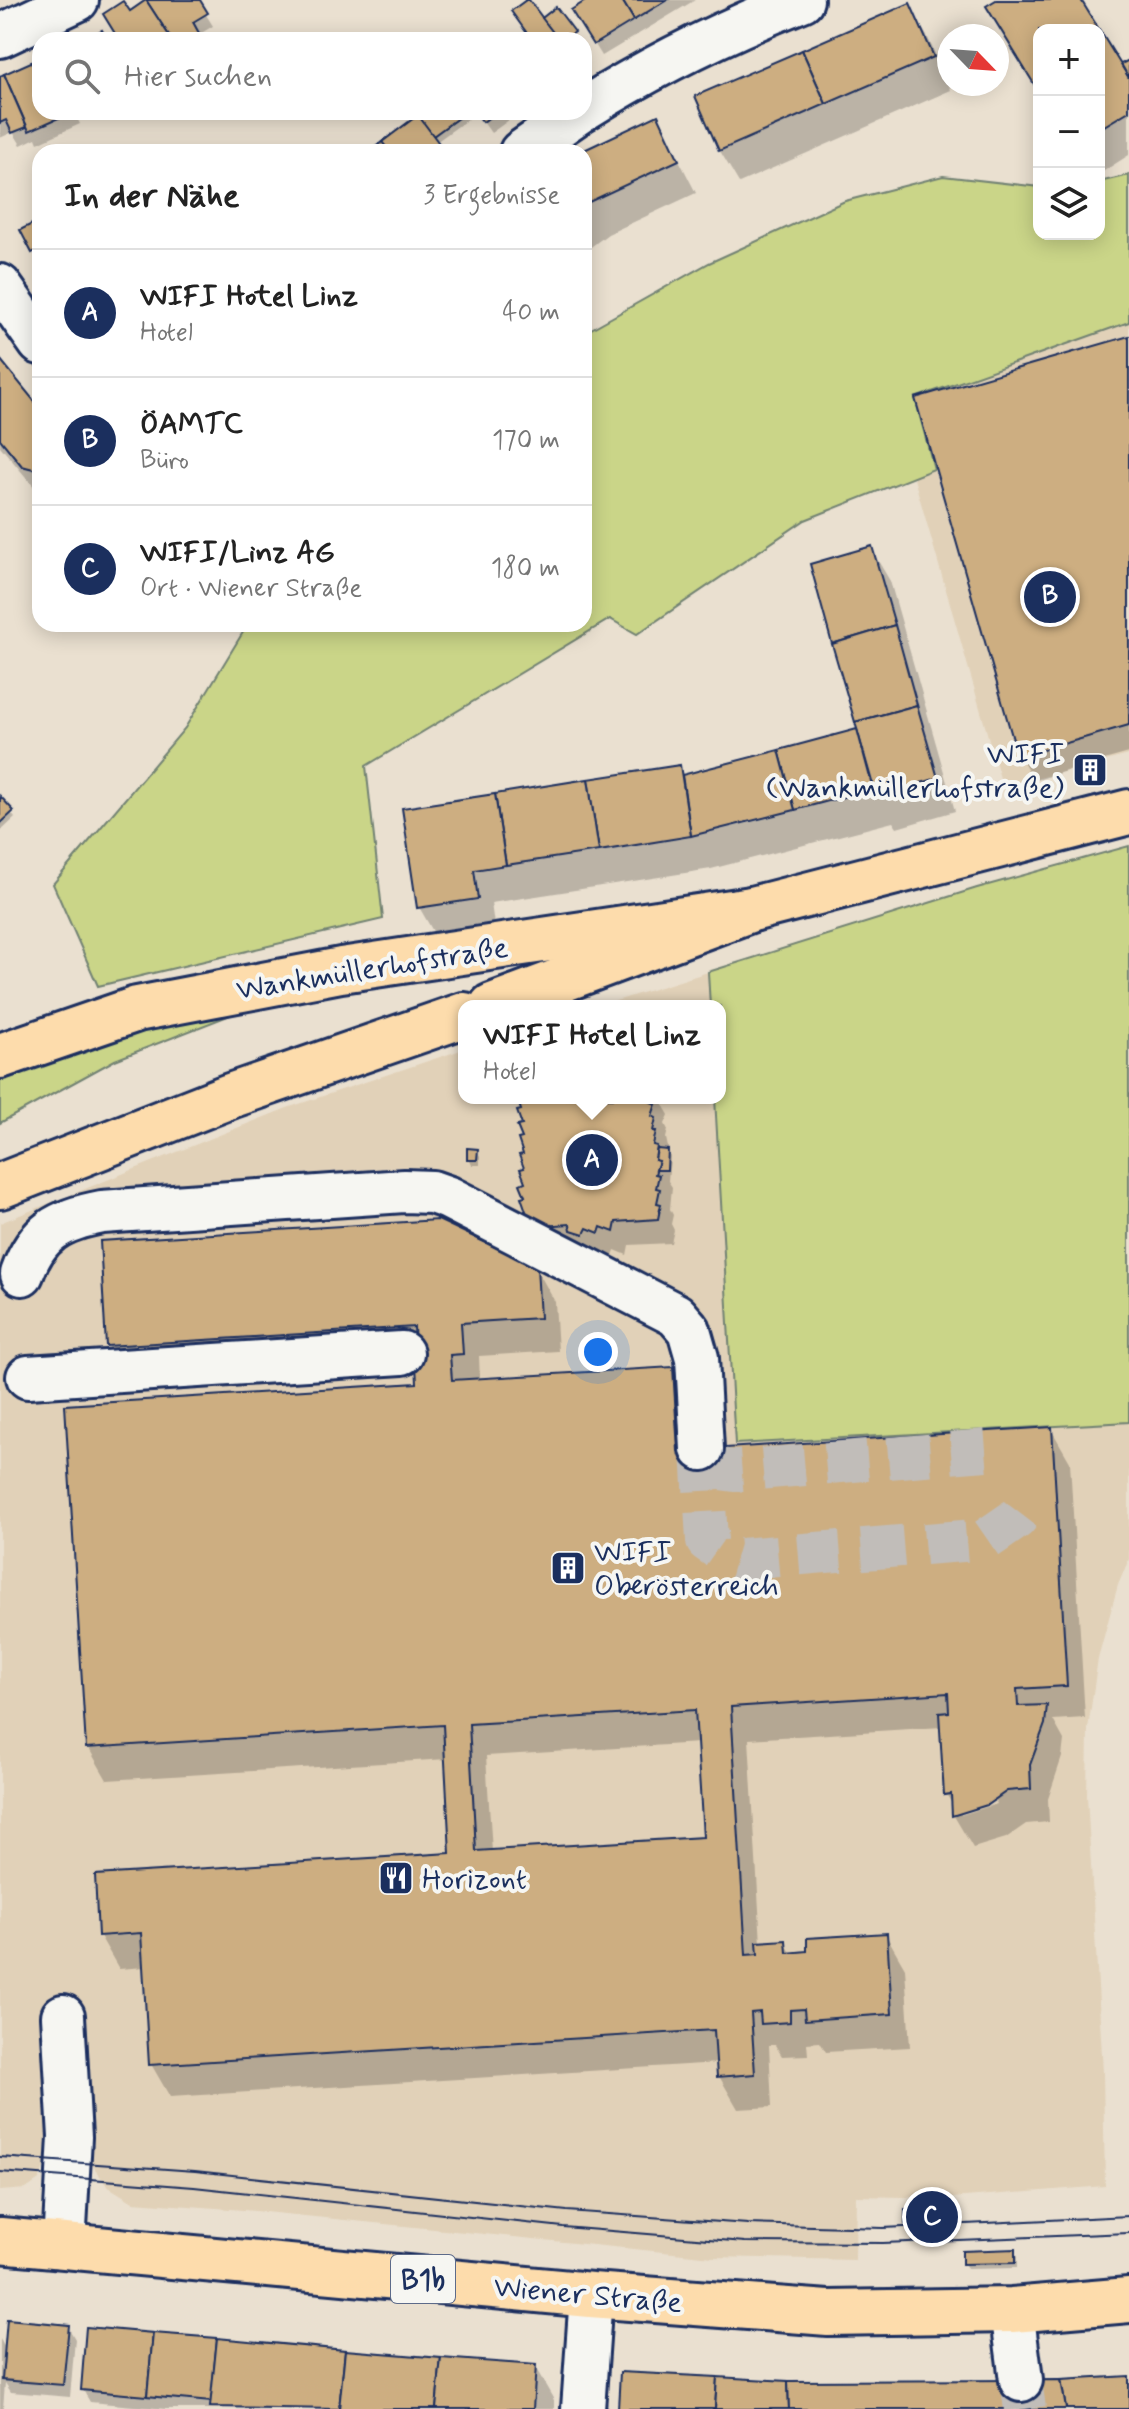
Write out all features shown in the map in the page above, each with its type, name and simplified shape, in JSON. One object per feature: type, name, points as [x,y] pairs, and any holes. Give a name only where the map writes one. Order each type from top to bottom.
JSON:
[{"type":"main road","name":"Wankmüllerhofstraße","points":[[0,1056],[137,1009],[341,970],[752,909],[1129,812]]},
{"type":"main road","name":"Wankmüllerhofstraße","points":[[508,1000],[752,909]]},
{"type":"main road","name":"Wankmüllerhofstraße","points":[[0,1186],[230,1096],[458,1017]]},
{"type":"main road","name":"Wiener Straße","points":[[0,2240],[591,2295],[828,2313],[1012,2310],[1129,2300]]},
{"type":"street","points":[[0,36],[77,0]]},
{"type":"street","points":[[592,104],[688,49],[802,0]]},
{"type":"street","points":[[533,144],[567,120]]},
{"type":"street","points":[[0,286],[32,332]]},
{"type":"street","points":[[7,1269],[53,1228],[78,1217],[102,1212],[404,1191],[432,1192],[676,1315],[689,1330],[697,1358],[702,1449]]},
{"type":"street","points":[[28,1377],[402,1353]]},
{"type":"street","points":[[63,2016],[70,2137],[64,2246]]},
{"type":"street","points":[[583,2409],[591,2295]]},
{"type":"street","points":[[1012,2310],[1021,2380]]},
{"type":"shaded area","points":[[1129,322],[1129,755],[1011,783],[1000,778],[913,475],[934,468],[915,398]]},
{"type":"shaded area","points":[[708,972],[710,1000],[619,1000]]},
{"type":"shaded area","name":"WIFI Oberösterreich","points":[[458,1051],[458,1104],[715,1104],[735,1444],[1129,1422],[1129,1559],[1118,1585],[1098,1658],[1088,1729],[1087,1796],[1103,2072],[1105,2186],[952,2198],[856,2196],[855,2260],[713,2257],[244,2210],[133,2202],[107,2186],[80,2147],[53,2144],[39,2180],[26,2189],[0,2191],[0,1223],[287,1108]]},
{"type":"green space","points":[[1129,175],[1129,322],[915,398],[934,469],[805,520],[637,634],[610,619],[592,630],[592,329],[709,263],[845,201],[943,176],[1033,186],[1033,240],[1105,240],[1105,181]]},
{"type":"green space","points":[[243,632],[588,632],[366,766],[383,919],[98,986],[53,884],[185,728]]},
{"type":"green space","points":[[1129,846],[1129,1422],[735,1444],[715,1104],[726,1104],[726,1000],[710,1000],[708,972],[977,888]]},
{"type":"green space","points":[[287,993],[115,1060],[0,1123],[0,1071],[99,1037]]},
{"type":"building","points":[[146,0],[200,0],[208,13],[193,22],[198,32],[167,32]]},
{"type":"building","points":[[146,0],[167,32],[114,32],[103,14],[123,1],[130,11]]},
{"type":"building","points":[[529,0],[553,32],[526,32],[511,11]]},
{"type":"building","points":[[587,0],[622,0],[634,20],[593,45],[592,32],[585,32],[571,10]]},
{"type":"building","points":[[622,0],[667,0],[634,20]]},
{"type":"building","points":[[996,0],[1081,0],[1096,24],[1033,24],[1033,82],[1009,43],[1009,24],[997,24],[986,6]]},
{"type":"building","points":[[910,3],[934,57],[826,104],[802,50]]},
{"type":"building","points":[[556,7],[575,32],[553,32],[542,18]]},
{"type":"building","points":[[1105,39],[1129,78],[1129,111],[1105,125]]},
{"type":"building","points":[[802,50],[826,104],[719,151],[695,96]]},
{"type":"building","points":[[1129,60],[1129,78],[1121,64]]},
{"type":"building","points":[[32,62],[32,120],[54,120],[29,131],[4,74]]},
{"type":"building","points":[[4,74],[27,127],[12,133],[6,120],[0,123],[0,76]]},
{"type":"building","points":[[658,115],[679,160],[592,201],[592,146]]},
{"type":"building","points":[[411,120],[422,120],[440,144],[384,144],[382,142]]},
{"type":"building","points":[[421,120],[455,120],[433,136]]},
{"type":"building","points":[[32,224],[32,253],[20,230]]},
{"type":"building","points":[[1129,336],[1129,725],[1018,757],[915,398]]},
{"type":"building","points":[[0,359],[32,398],[32,469],[22,466],[0,439]]},
{"type":"building","points":[[872,546],[895,625],[832,644],[810,564]]},
{"type":"building","points":[[895,625],[917,705],[855,722],[832,644]]},
{"type":"building","points":[[917,705],[938,778],[876,796],[855,722]]},
{"type":"building","points":[[857,729],[873,789],[795,810],[779,750]]},
{"type":"building","points":[[779,750],[795,810],[691,836],[682,775]]},
{"type":"building","name":"WIFI (Wankmüllerhofstraße)","points":[[1099,762],[1102,773],[1080,779],[1077,768]]},
{"type":"building","points":[[680,765],[691,836],[599,851],[588,779]]},
{"type":"building","points":[[588,779],[599,851],[506,865],[495,794]]},
{"type":"building","points":[[495,794],[506,865],[474,870],[478,899],[417,908],[402,808]]},
{"type":"building","points":[[0,796],[14,811],[0,824]]},
{"type":"building","points":[[519,1104],[656,1104],[652,1116],[656,1118],[653,1131],[656,1131],[653,1145],[657,1146],[655,1160],[659,1161],[655,1174],[659,1175],[656,1188],[660,1189],[657,1203],[661,1204],[658,1219],[616,1222],[614,1232],[601,1227],[599,1233],[587,1228],[584,1234],[571,1230],[570,1224],[527,1227],[521,1197],[525,1196],[520,1184],[525,1182],[519,1155],[523,1154],[518,1139],[522,1138],[517,1126],[522,1125],[517,1111],[521,1110]]},
{"type":"building","points":[[467,1148],[478,1149],[477,1160],[467,1160]]},
{"type":"building","points":[[657,1149],[668,1150],[667,1170],[656,1170],[659,1161],[655,1160]]},
{"type":"building","name":"WIFI Oberösterreich","points":[[438,1220],[537,1267],[540,1318],[461,1323],[463,1354],[450,1355],[452,1380],[673,1367],[678,1451],[1052,1427],[1067,1686],[1017,1689],[1018,1706],[1047,1705],[1045,1724],[1030,1765],[1031,1789],[1007,1791],[987,1805],[952,1816],[951,1794],[944,1795],[939,1713],[949,1712],[948,1693],[731,1707],[746,1955],[758,1954],[757,1942],[786,1940],[787,1953],[807,1951],[807,1938],[887,1933],[892,2014],[805,2020],[804,2009],[790,2010],[790,2022],[761,2024],[760,2012],[751,2013],[755,2074],[717,2077],[714,2030],[149,2065],[141,1933],[98,1936],[95,1875],[450,1853],[443,1725],[86,1748],[65,1405],[417,1383],[414,1327],[106,1346],[100,1241]],"holes":[[[695,1710],[703,1837],[476,1851],[469,1724]]]},
{"type":"building","points":[[905,2210],[958,2210],[958,2223],[905,2224]]},
{"type":"building","points":[[1015,2249],[1015,2263],[962,2264],[962,2251]]},
{"type":"building","points":[[7,2319],[69,2325],[63,2385],[2,2380]]},
{"type":"building","points":[[86,2327],[153,2333],[147,2396],[81,2390]]},
{"type":"building","points":[[153,2333],[217,2338],[211,2402],[147,2396]]},
{"type":"building","points":[[217,2338],[345,2350],[339,2409],[210,2407]]},
{"type":"building","points":[[345,2350],[441,2358],[436,2409],[339,2409]]},
{"type":"building","points":[[441,2358],[536,2365],[533,2409],[436,2409]]},
{"type":"building","points":[[620,2372],[717,2377],[715,2409],[618,2409]]},
{"type":"building","points":[[1129,2376],[1129,2409],[1066,2409],[1061,2380]]},
{"type":"building","points":[[717,2377],[788,2381],[789,2409],[715,2409]]},
{"type":"building","points":[[1061,2380],[1066,2409],[789,2409],[788,2381]]},
{"type":"tunnel","points":[[702,1449],[707,1541],[727,1555],[741,1559],[987,1539],[1016,1519],[1029,1502]]},
{"type":"tunnel","points":[[702,1460],[720,1469],[735,1471],[986,1450]]},
{"type":"tunnel","points":[[1021,2380],[1025,2409]]},
{"type":"tram line","points":[[0,2157],[195,2171],[567,2211],[748,2224],[883,2228],[1129,2216]]},
{"type":"tram line","points":[[0,2172],[194,2187],[563,2227],[745,2242],[883,2243],[1129,2233]]},
{"type":"place","name":"ÖAMTC","points":[[1050,597]]},
{"type":"place","name":"WIFI (Wankmüllerhofstraße)","points":[[1090,770]]},
{"type":"place","name":"WIFI Hotel Linz","points":[[592,1160]]},
{"type":"place","name":"WIFI Oberösterreich","points":[[568,1568]]},
{"type":"place","name":"Horizont","points":[[396,1878]]},
{"type":"place","name":"WIFI/Linz AG","points":[[932,2217]]}]
